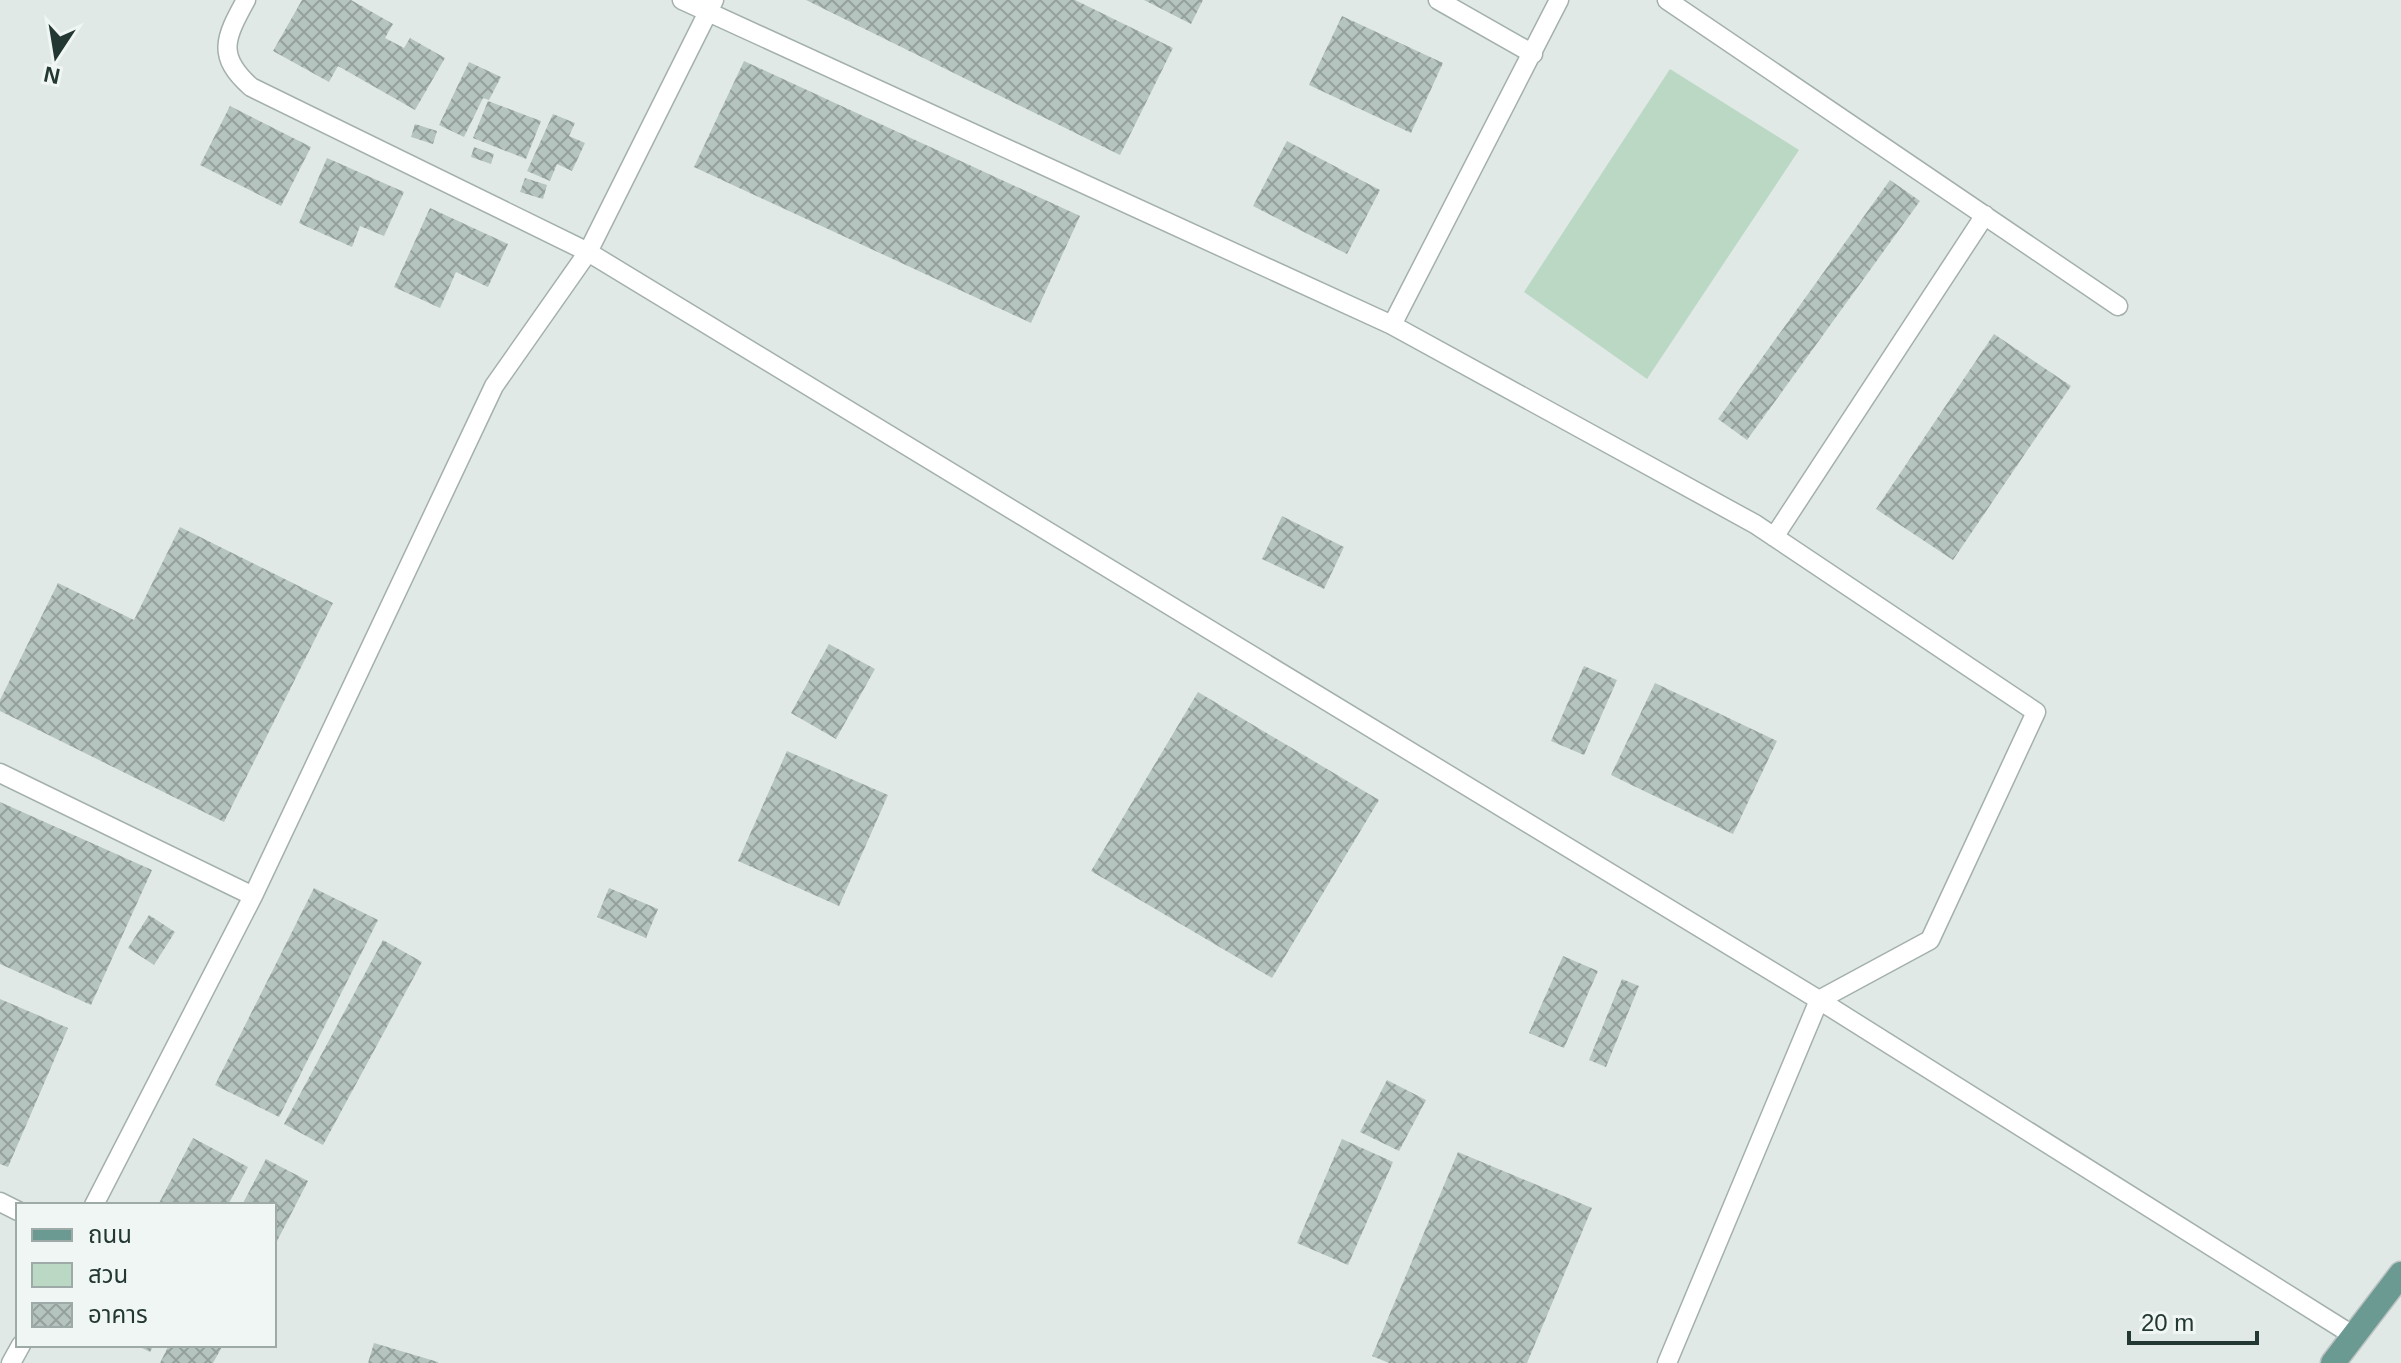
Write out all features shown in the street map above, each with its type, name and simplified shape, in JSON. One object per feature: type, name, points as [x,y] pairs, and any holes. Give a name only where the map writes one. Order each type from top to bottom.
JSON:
[{"type":"main road","points":[[2333,1363],[2401,1274]]},
{"type":"lane","points":[[246,0],[227,41],[226,57],[235,73],[251,87],[588,252],[1819,1000],[2354,1336]]},
{"type":"lane","points":[[682,0],[711,6],[1392,325],[1774,537],[2036,712],[1930,940],[1819,1000],[1667,1363]]},
{"type":"lane","points":[[1438,0],[1533,54]]},
{"type":"lane","points":[[1392,325],[1559,0]]},
{"type":"lane","points":[[1667,0],[2118,306]]},
{"type":"lane","points":[[95,1203],[253,896],[494,386],[588,252],[711,6]]},
{"type":"lane","points":[[1774,537],[1985,215]]},
{"type":"lane","points":[[0,773],[253,896]]},
{"type":"green space","points":[[1670,69],[1799,150],[1647,379],[1524,292]]},
{"type":"building","points":[[302,0],[351,0],[393,24],[385,38],[404,48],[410,38],[445,58],[415,110],[338,66],[329,82],[273,51]]},
{"type":"building","points":[[806,0],[1075,0],[1173,48],[1120,155]]},
{"type":"building","points":[[1144,0],[1203,0],[1191,24]]},
{"type":"building","points":[[1342,16],[1443,63],[1411,133],[1309,85]]},
{"type":"building","points":[[744,61],[1080,216],[1031,323],[694,167]]},
{"type":"building","points":[[469,62],[501,77],[489,100],[483,98],[464,137],[439,125]]},
{"type":"building","points":[[488,101],[541,121],[526,159],[473,138]]},
{"type":"building","points":[[230,106],[311,147],[281,206],[200,165]]},
{"type":"building","points":[[553,114],[575,123],[569,136],[585,143],[572,171],[557,164],[550,181],[527,171]]},
{"type":"building","points":[[415,124],[437,131],[433,144],[411,137]]},
{"type":"building","points":[[1287,141],[1380,190],[1347,254],[1253,206]]},
{"type":"building","points":[[474,147],[494,154],[491,164],[471,157]]},
{"type":"building","points":[[327,158],[404,192],[384,236],[360,226],[352,247],[299,223]]},
{"type":"building","points":[[525,178],[547,185],[543,199],[520,192]]},
{"type":"building","points":[[1890,180],[1920,201],[1747,440],[1718,419]]},
{"type":"building","points":[[430,208],[508,244],[488,287],[456,272],[440,308],[394,287]]},
{"type":"building","points":[[1994,334],[2071,386],[1953,560],[1876,509]]},
{"type":"building","points":[[1282,516],[1344,547],[1324,589],[1262,559]]},
{"type":"building","points":[[180,527],[333,603],[224,822],[0,711],[0,700],[58,583],[134,620]]},
{"type":"building","points":[[829,644],[875,669],[836,739],[791,713]]},
{"type":"building","points":[[1584,666],[1617,680],[1584,755],[1551,741]]},
{"type":"building","points":[[1655,683],[1777,741],[1733,834],[1611,775]]},
{"type":"building","points":[[1198,692],[1379,800],[1272,978],[1091,871]]},
{"type":"building","points":[[787,751],[888,795],[839,906],[738,861]]},
{"type":"building","points":[[0,802],[152,870],[91,1005],[0,964]]},
{"type":"building","points":[[314,888],[378,920],[279,1117],[215,1085]]},
{"type":"building","points":[[609,888],[658,909],[646,938],[597,917]]},
{"type":"building","points":[[149,915],[175,932],[154,965],[128,948]]},
{"type":"building","points":[[383,940],[422,962],[323,1145],[284,1124]]},
{"type":"building","points":[[1563,956],[1598,971],[1564,1048],[1529,1033]]},
{"type":"building","points":[[1622,979],[1639,986],[1606,1067],[1589,1060]]},
{"type":"building","points":[[0,999],[68,1028],[8,1167],[0,1164]]},
{"type":"building","points":[[1387,1080],[1426,1100],[1399,1151],[1360,1132]]},
{"type":"building","points":[[193,1138],[248,1167],[229,1203],[159,1203]]},
{"type":"building","points":[[1342,1139],[1393,1162],[1348,1265],[1297,1243]]},
{"type":"building","points":[[1458,1152],[1592,1208],[1527,1363],[1389,1363],[1372,1356]]},
{"type":"building","points":[[266,1159],[308,1181],[276,1243],[276,1203],[243,1203]]},
{"type":"building","points":[[374,1343],[438,1362],[438,1363],[368,1363]]},
{"type":"building","points":[[168,1347],[222,1347],[213,1363],[160,1363]]}]
